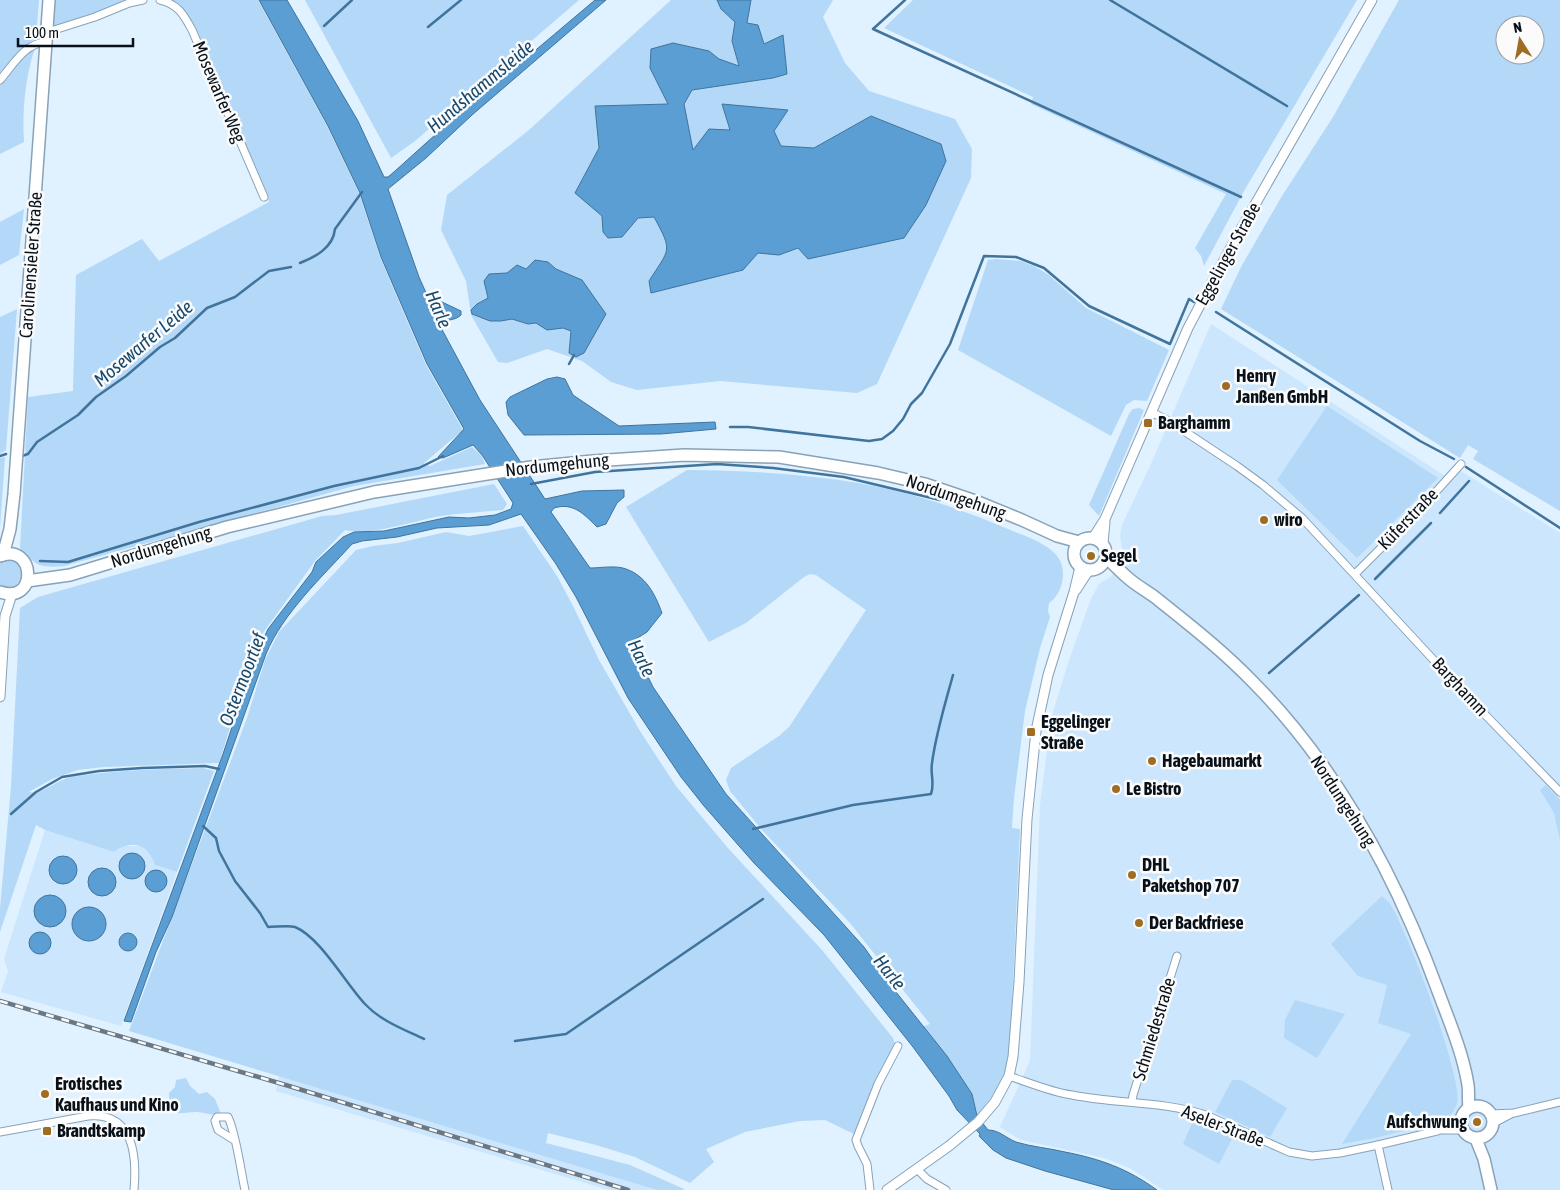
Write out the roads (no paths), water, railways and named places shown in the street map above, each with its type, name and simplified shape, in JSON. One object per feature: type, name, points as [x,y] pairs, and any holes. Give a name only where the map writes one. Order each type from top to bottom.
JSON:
[{"type":"main road","name":"Carolinensieler Straße","points":[[2,556],[10,529],[49,0]]},
{"type":"main road","name":"Nordumgehung","points":[[28,576],[70,575],[226,527],[374,492],[531,467],[593,460],[684,455],[779,457],[878,472],[925,484],[992,508],[1057,536],[1076,547]]},
{"type":"main road","name":"Carolinensieler Straße","points":[[10,529],[16,556]]},
{"type":"main road","points":[[1083,539],[1098,540],[1107,552],[1104,562],[1098,569],[1085,569],[1076,563],[1076,547],[1083,539]]},
{"type":"main road","points":[[2,556],[16,556],[24,561],[28,576],[21,589],[4,593]]},
{"type":"main road","name":"Nordumgehung","points":[[1104,562],[1154,596],[1210,641],[1253,682],[1290,724],[1333,781],[1364,830],[1408,916],[1445,1010],[1474,1107]]},
{"type":"main road","points":[[1474,1107],[1488,1110],[1492,1118],[1490,1132],[1481,1137],[1466,1135],[1461,1125],[1462,1116],[1474,1107]]},
{"type":"main road","points":[[1481,1137],[1491,1190]]},
{"type":"street","points":[[47,30],[54,30],[95,17],[129,3],[143,0]]},
{"type":"street","name":"Mosewarfer Weg","points":[[160,0],[171,3],[179,9],[192,30],[264,197]]},
{"type":"street","name":"Eggelinger Straße","points":[[1098,540],[1105,519],[1188,328],[1236,236],[1372,0]]},
{"type":"street","points":[[0,80],[28,48],[46,42]]},
{"type":"street","name":"Barghamm","points":[[1152,412],[1170,421],[1263,485],[1316,532],[1468,697],[1560,792]]},
{"type":"street","name":"Küferstraße","points":[[1355,574],[1461,464]]},
{"type":"street","points":[[886,1190],[917,1169],[983,1117],[996,1102],[1009,1076],[1016,1027],[1027,819],[1036,731],[1048,675],[1074,592],[1085,569]]},
{"type":"street","points":[[0,696],[5,616],[4,593]]},
{"type":"street","name":"Schmiedestraße","points":[[1132,1102],[1177,956]]},
{"type":"street","points":[[870,1190],[867,1164],[856,1140],[878,1084],[898,1046]]},
{"type":"street","name":"Aseler Straße","points":[[1009,1076],[1071,1095],[1178,1108],[1206,1115],[1289,1152],[1300,1154],[1330,1155],[1461,1125]]},
{"type":"street","points":[[1492,1118],[1560,1102]]},
{"type":"street","points":[[0,1132],[88,1116],[107,1117],[123,1127],[128,1133],[135,1162],[134,1190]]},
{"type":"street","points":[[234,1140],[245,1190]]},
{"type":"street","points":[[1378,1144],[1388,1190]]},
{"type":"street","points":[[917,1169],[946,1190]]},
{"type":"water","name":"Harle","points":[[259,0],[287,0],[358,121],[384,177],[388,177],[595,0],[606,0],[388,189],[427,295],[461,311],[459,317],[439,324],[480,400],[545,499],[582,491],[624,490],[624,497],[617,503],[606,524],[597,527],[578,510],[573,508],[554,508],[551,512],[590,568],[613,567],[626,569],[639,576],[649,586],[662,613],[647,632],[631,642],[653,687],[726,794],[864,947],[892,987],[947,1056],[972,1094],[977,1116],[988,1130],[996,1131],[1022,1144],[1078,1155],[1102,1162],[1135,1176],[1157,1190],[1114,1190],[1045,1171],[1006,1158],[993,1150],[979,1136],[980,1134],[957,1110],[913,1047],[824,935],[754,863],[681,777],[628,698],[576,597],[556,564],[521,514],[489,525],[437,528],[352,544],[316,582],[282,624],[266,654],[172,917],[156,952],[131,1022],[124,1021],[223,754],[256,655],[268,629],[312,572],[316,562],[343,537],[354,532],[384,531],[449,517],[469,518],[495,515],[511,509],[513,503],[482,455],[473,445],[443,458],[438,457],[464,429],[427,364],[381,257],[360,193],[328,126]]},
{"type":"water","points":[[717,0],[751,0],[747,23],[758,25],[764,44],[783,35],[787,74],[773,78],[692,90],[684,104],[693,150],[709,129],[730,130],[722,104],[788,110],[774,131],[781,146],[814,148],[871,116],[941,144],[946,161],[926,205],[904,238],[808,259],[798,248],[779,255],[758,253],[743,270],[651,293],[649,281],[665,255],[666,250],[664,237],[654,217],[638,218],[622,237],[608,238],[603,232],[602,216],[575,193],[599,148],[595,106],[668,104],[650,68],[651,49],[673,43],[709,51],[719,59],[739,66],[732,41],[735,22],[721,9]]},
{"type":"water","points":[[535,260],[548,262],[556,269],[582,280],[606,314],[584,353],[576,357],[569,353],[571,331],[563,328],[547,330],[536,323],[528,324],[512,319],[490,321],[472,314],[471,310],[477,304],[488,298],[484,281],[489,274],[507,273],[517,265],[526,269]]},
{"type":"water","points":[[557,377],[565,379],[573,395],[619,426],[715,422],[716,429],[661,434],[524,435],[508,415],[506,402],[510,397],[547,379]]},
{"type":"water","points":[[132,853],[141,857],[145,866],[141,875],[132,879],[123,875],[119,866],[123,857]]},
{"type":"water","points":[[63,856],[73,860],[77,870],[73,880],[63,884],[53,880],[49,870],[53,860]]},
{"type":"water","points":[[102,868],[112,872],[116,882],[112,892],[102,896],[92,892],[88,882],[92,872]]},
{"type":"water","points":[[156,870],[164,873],[167,881],[164,889],[156,892],[148,889],[145,881],[148,873]]},
{"type":"water","points":[[50,895],[56,896],[61,900],[65,905],[65,917],[61,922],[56,926],[50,927],[44,926],[39,922],[35,917],[34,911],[35,905],[39,900],[44,896]]},
{"type":"water","points":[[89,907],[101,912],[106,924],[101,936],[89,941],[77,936],[72,924],[77,912]]},
{"type":"water","points":[[40,932],[48,935],[51,943],[48,951],[40,954],[32,951],[29,943],[32,935]]},
{"type":"water","points":[[128,933],[134,936],[137,942],[134,948],[128,951],[122,948],[119,942],[122,936]]},
{"type":"waterway","points":[[324,26],[352,0]]},
{"type":"waterway","points":[[428,27],[461,0]]},
{"type":"waterway","points":[[905,0],[873,29],[1241,197]]},
{"type":"waterway","points":[[1110,0],[1287,106]]},
{"type":"waterway","name":"Mosewarfer Leide","points":[[300,263],[312,258],[327,247],[334,236],[335,229],[362,192]]},
{"type":"waterway","points":[[730,427],[748,427],[869,441],[882,439],[893,431],[903,419],[911,404],[922,393],[950,344],[984,256],[1016,257],[1044,268],[1089,306],[1170,344],[1189,299],[1194,302]]},
{"type":"waterway","name":"Mosewarfer Leide","points":[[22,456],[28,454],[37,442],[78,415],[96,397],[126,376],[160,347],[175,338],[207,308],[235,297],[269,271],[291,267]]},
{"type":"waterway","points":[[1216,312],[1420,441],[1454,459]]},
{"type":"waterway","points":[[569,364],[574,355]]},
{"type":"waterway","name":"Mosewarfer Leide","points":[[0,456],[6,454]]},
{"type":"waterway","points":[[40,561],[68,562],[199,522],[334,486],[419,468],[443,456]]},
{"type":"waterway","points":[[531,484],[595,472],[717,464],[773,468],[844,477],[940,500]]},
{"type":"waterway","points":[[1466,467],[1560,528]]},
{"type":"waterway","points":[[1440,513],[1469,481]]},
{"type":"waterway","points":[[1375,579],[1431,523]]},
{"type":"waterway","points":[[1269,673],[1359,595]]},
{"type":"waterway","points":[[753,829],[853,805],[931,794],[934,752],[953,675]]},
{"type":"waterway","points":[[11,814],[36,792],[62,777],[99,771],[142,768],[205,766],[219,769]]},
{"type":"waterway","points":[[203,826],[216,838],[219,851],[235,881],[260,913],[268,927],[292,926],[304,932],[323,950],[371,1010],[393,1024],[424,1039]]},
{"type":"waterway","points":[[515,1041],[566,1034],[763,899]]},
{"type":"railway","points":[[0,1001],[289,1086],[628,1190]]},
{"type":"place","name":"Henry Janßen GmbH","points":[[1226,386]]},
{"type":"place","name":"Barghamm","points":[[1148,423]]},
{"type":"place","name":"wiro","points":[[1264,520]]},
{"type":"place","name":"Segel","points":[[1091,556]]},
{"type":"place","name":"Eggelinger Straße","points":[[1031,732]]},
{"type":"place","name":"Hagebaumarkt","points":[[1152,761]]},
{"type":"place","name":"Le Bistro","points":[[1116,789]]},
{"type":"place","name":"DHL Paketshop 707","points":[[1132,875]]},
{"type":"place","name":"Der Backfriese","points":[[1139,923]]},
{"type":"place","name":"Erotisches Kaufhaus und Kino","points":[[45,1094]]},
{"type":"place","name":"Aufschwung","points":[[1477,1122]]},
{"type":"place","name":"Brandtskamp","points":[[47,1131]]},
{"type":"water label","name":"Hundshammsleide","points":[[480,86]]},
{"type":"water label","name":"Ostermoortief","points":[[242,679]]}]
